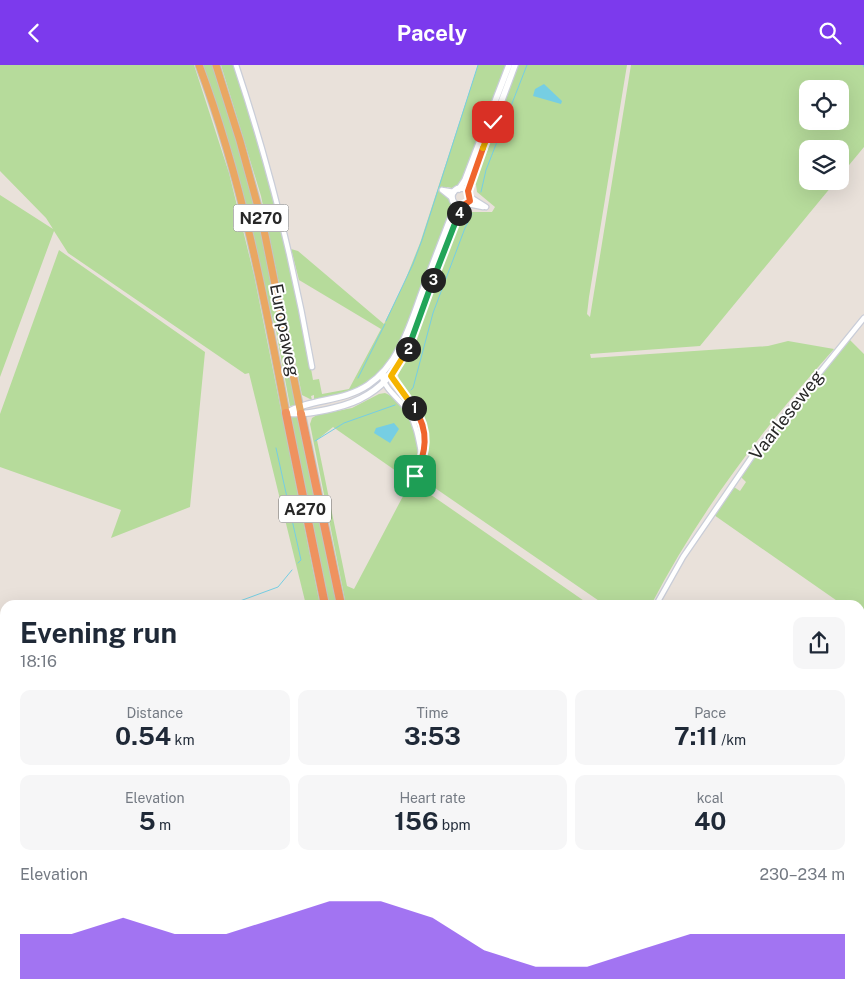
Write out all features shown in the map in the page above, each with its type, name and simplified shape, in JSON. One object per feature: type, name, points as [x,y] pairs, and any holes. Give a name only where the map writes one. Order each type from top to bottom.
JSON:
[{"type":"highway","name":"Europaweg","points":[[199,65],[226,147],[247,224],[324,600]]},
{"type":"highway","name":"Europaweg","points":[[216,65],[242,147],[263,225],[340,600]]},
{"type":"street","points":[[236,65],[263,149],[288,245],[312,367]]},
{"type":"street","points":[[455,193],[465,180],[509,65]]},
{"type":"street","points":[[286,413],[299,405],[348,395],[368,385],[381,375],[392,361],[462,205],[469,194],[515,65]]},
{"type":"street","points":[[455,193],[469,194],[486,207],[462,205]]},
{"type":"street","points":[[455,193],[462,205]]},
{"type":"street","points":[[286,413],[301,415],[346,405],[369,395],[391,376],[406,353],[462,205]]},
{"type":"street","name":"Vaarleseweg","points":[[659,600],[683,557],[753,455],[864,318]]},
{"type":"street","points":[[381,375],[391,376],[424,425],[426,445],[415,476]]},
{"type":"street","points":[[381,375],[384,384],[408,412],[416,427],[422,457]]},
{"type":"green space","points":[[0,65],[194,65],[229,173],[254,275],[319,600],[305,600],[249,373],[245,374],[68,253],[54,231],[0,377],[0,195],[53,229],[46,218],[0,171]]},
{"type":"green space","points":[[202,65],[213,65],[232,123],[260,227],[296,405],[290,406],[276,331]]},
{"type":"green space","points":[[221,65],[235,65],[279,215],[313,380],[319,379],[322,394],[349,389],[381,329],[299,280],[291,249],[298,251],[384,324],[404,283],[420,243],[478,65],[508,65],[460,185],[452,188],[447,187],[445,195],[451,200],[452,208],[418,304],[394,352],[380,371],[365,384],[353,390],[314,399],[314,395],[311,396],[312,400],[302,395],[261,196]]},
{"type":"green space","points":[[517,65],[627,65],[589,297],[587,314],[590,317],[631,65],[864,65],[864,147],[849,165],[849,140],[799,140],[799,190],[829,190],[700,346],[590,354],[591,358],[768,346],[788,341],[834,349],[734,471],[690,537],[654,600],[598,600],[419,477],[428,452],[426,428],[413,400],[400,385],[398,375],[411,348],[421,316],[454,236],[460,215],[464,216],[470,212],[492,212],[495,207],[477,192],[476,185],[472,183]]},
{"type":"green space","points":[[59,250],[205,352],[190,507],[111,538],[121,510],[0,467],[0,414]]},
{"type":"green space","points":[[850,340],[864,354],[864,600],[836,600],[714,515],[734,487],[740,491],[746,482],[740,476],[821,373]]},
{"type":"green space","points":[[385,393],[393,398],[407,413],[412,422],[418,450],[409,480],[333,427],[317,440],[347,586],[354,589],[411,481],[583,600],[345,600],[310,424],[312,418],[317,415],[352,408],[379,394]]},
{"type":"green space","points":[[298,416],[337,600],[327,600],[291,429],[291,417]]},
{"type":"water","points":[[544,84],[562,101],[561,104],[533,96],[535,89]]},
{"type":"water","points":[[394,423],[399,429],[390,443],[374,433],[376,428]]},
{"type":"waterway","points":[[386,321],[413,264],[422,240],[478,65]]},
{"type":"waterway","points":[[481,192],[486,170],[527,65]]},
{"type":"waterway","points":[[411,390],[433,313],[472,214]]},
{"type":"waterway","points":[[358,378],[385,324]]},
{"type":"waterway","points":[[315,441],[344,423],[395,405]]},
{"type":"waterway","points":[[276,448],[301,560],[298,563]]},
{"type":"waterway","points":[[243,600],[278,587],[292,570]]},
{"type":"route","points":[[415,476],[426,445],[424,425],[391,376],[406,353],[462,206],[470,201],[468,191],[493,122]]}]
